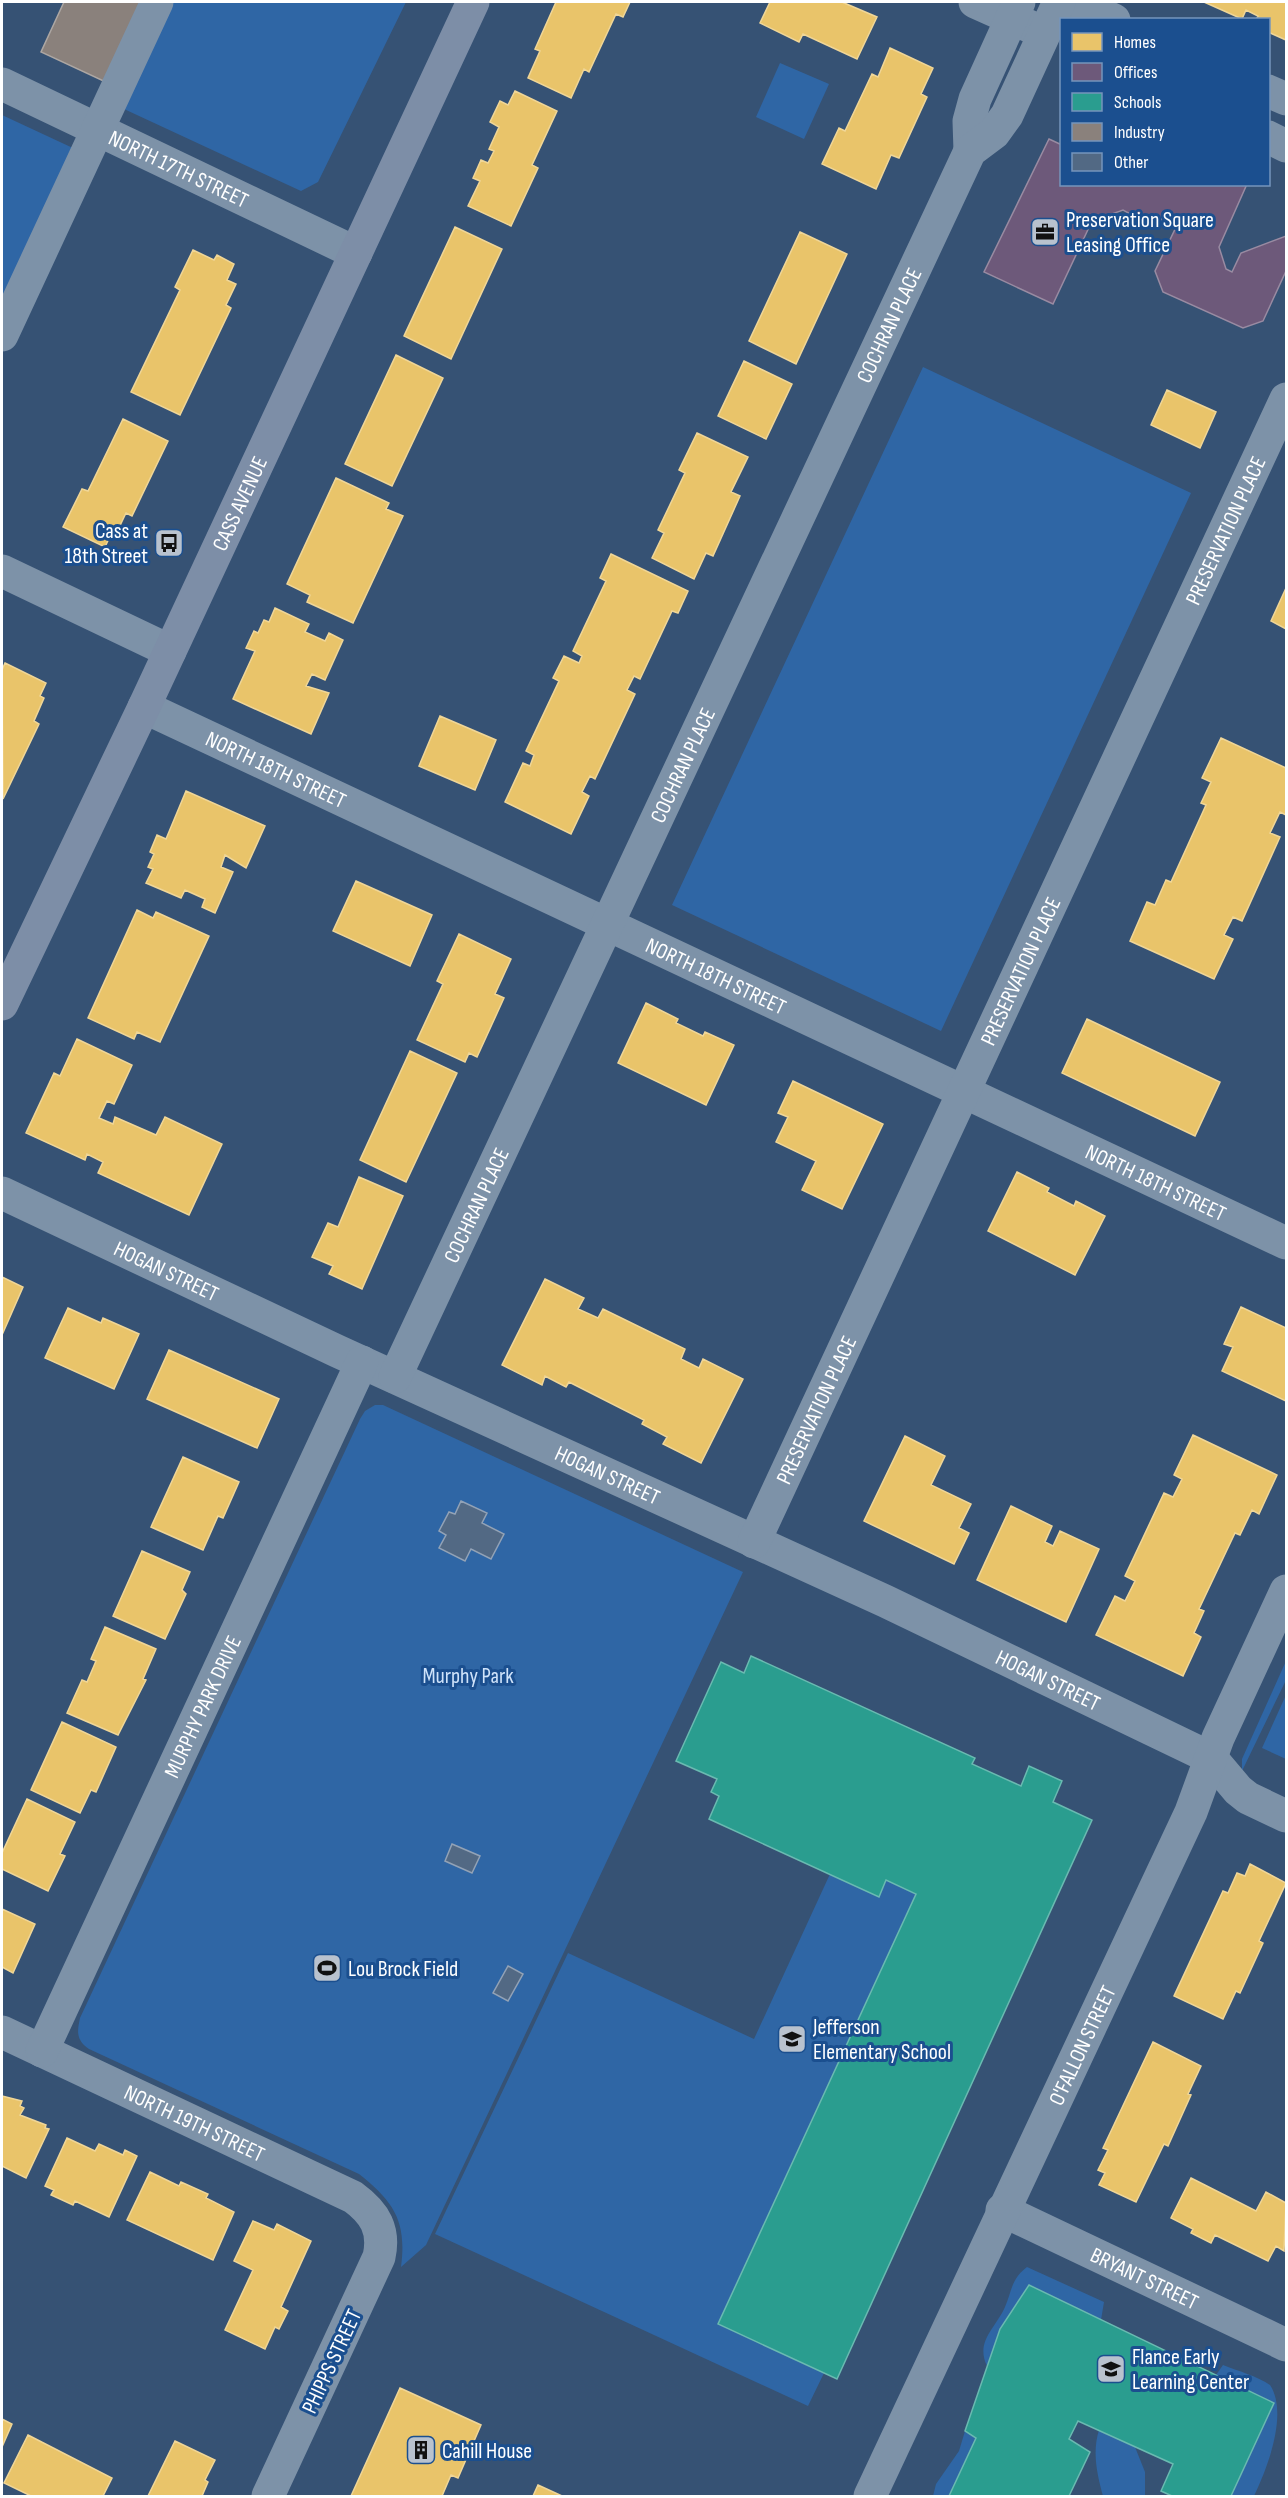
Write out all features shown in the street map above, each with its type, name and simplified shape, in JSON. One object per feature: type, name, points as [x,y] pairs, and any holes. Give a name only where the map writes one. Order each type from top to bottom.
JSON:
[{"type":"main road","name":"CASS AVENUE","points":[[2,1004],[144,707],[473,2]]},
{"type":"street","points":[[2,332],[157,2]]},
{"type":"street","points":[[975,2],[1015,10],[1053,37]]},
{"type":"street","name":"COCHRAN PLACE","points":[[395,1377],[970,152],[994,133],[1053,37],[1059,2]]},
{"type":"street","points":[[1075,2],[1110,18]]},
{"type":"street","name":"COCHRAN PLACE","points":[[970,152],[969,121],[975,99],[1015,10]]},
{"type":"street","name":"NORTH 17TH STREET","points":[[2,84],[356,254]]},
{"type":"street","points":[[1270,91],[1287,99]]},
{"type":"street","points":[[1270,138],[1287,146]]},
{"type":"street","name":"PRESERVATION PLACE","points":[[754,1542],[1287,399]]},
{"type":"street","points":[[2,571],[170,651]]},
{"type":"street","name":"NORTH 18TH STREET","points":[[144,707],[1287,1243]]},
{"type":"street","name":"HOGAN STREET","points":[[2,1193],[362,1362],[885,1601],[1211,1758]]},
{"type":"street","name":"MURPHY PARK DRIVE","points":[[42,2051],[362,1362]]},
{"type":"street","name":"O'FALLON STREET","points":[[870,2496],[1002,2210],[1191,1812],[1211,1758],[1287,1591]]},
{"type":"street","points":[[1211,1758],[1238,1790],[1248,1798],[1287,1816]]},
{"type":"street","name":"NORTH 19TH STREET","points":[[2,2032],[353,2197],[367,2207],[378,2224]]},
{"type":"street","name":"BRYANT STREET","points":[[1002,2210],[1287,2345]]},
{"type":"street","name":"PHIPPS STREET","points":[[268,2496],[379,2258],[383,2241],[378,2224]]},
{"type":"green space","points":[[173,2],[406,2],[318,182],[301,191],[124,109]]},
{"type":"green space","points":[[780,63],[829,84],[804,139],[756,117]]},
{"type":"green space","points":[[2,115],[75,149],[2,303]]},
{"type":"green space","points":[[923,367],[1191,493],[941,1031],[672,905]]},
{"type":"green space","name":"Murphy Park","points":[[375,1405],[383,1405],[743,1572],[426,2245],[401,2267],[400,2225],[381,2194],[359,2174],[89,2049],[80,2039],[78,2032],[80,2018],[360,1419],[365,1411]]},
{"type":"green space","points":[[1286,1661],[1286,1680],[1242,1771],[1242,1759]]},
{"type":"green space","points":[[1286,1695],[1286,1759],[1262,1748]]},
{"type":"green space","points":[[830,1874],[879,1896],[886,1880],[916,1894],[719,2324],[824,2373],[808,2406],[435,2234],[568,1953],[754,2039]]},
{"type":"green space","points":[[1027,2267],[1104,2302],[1101,2320],[1029,2285],[1000,2329],[987,2366],[983,2349],[985,2342],[1005,2307],[1015,2281]]},
{"type":"green space","points":[[1223,2365],[1265,2382],[1270,2385],[1275,2396],[1277,2424],[1274,2439],[1254,2496],[1231,2496],[1274,2403],[1216,2375]]},
{"type":"green space","points":[[1099,2430],[1135,2447],[1145,2472],[1145,2496],[1103,2496],[1096,2455]]},
{"type":"green space","points":[[965,2431],[976,2438],[949,2496],[933,2496],[936,2484],[959,2451]]},
{"type":"building: Homes","points":[[556,2],[630,2],[623,17],[616,14],[589,72],[584,69],[571,98],[528,78],[540,51],[535,49]]},
{"type":"building: Homes","points":[[770,2],[842,2],[877,17],[857,59],[803,34],[799,42],[760,23]]},
{"type":"building: Homes","points":[[1204,2],[1286,2],[1286,40],[1270,33],[1270,18],[1257,18],[1258,16],[1246,10],[1242,18]]},
{"type":"building: Homes","points":[[890,48],[933,68],[921,94],[927,97],[899,158],[891,155],[876,189],[822,164],[839,128],[845,131],[872,74],[878,77]]},
{"type":"building: Homes","points":[[515,91],[557,111],[532,165],[538,168],[511,226],[468,206],[480,181],[473,178],[481,160],[488,163],[494,151],[489,149],[499,127],[490,122],[500,101],[508,105]]},
{"type":"building: Homes","points":[[455,227],[502,249],[451,359],[404,336]]},
{"type":"building: Homes","points":[[800,232],[847,254],[796,364],[749,341]]},
{"type":"building: Homes","points":[[193,250],[214,260],[217,255],[234,264],[227,280],[236,284],[226,305],[231,308],[180,415],[131,392],[180,290],[175,287]]},
{"type":"building: Homes","points":[[396,355],[443,378],[392,486],[345,464]]},
{"type":"building: Homes","points":[[744,361],[792,384],[766,439],[718,416]]},
{"type":"building: Homes","points":[[1167,390],[1216,412],[1200,448],[1151,425]]},
{"type":"building: Homes","points":[[123,419],[168,441],[132,516],[126,513],[115,536],[111,534],[105,547],[63,527],[82,489],[88,491]]},
{"type":"building: Homes","points":[[697,433],[748,457],[731,492],[740,496],[713,556],[706,553],[694,579],[652,558],[664,533],[658,530],[685,473],[679,470]]},
{"type":"building: Homes","points":[[336,478],[389,503],[386,509],[403,516],[353,623],[307,602],[310,595],[287,584]]},
{"type":"building: Homes","points":[[611,554],[688,591],[678,613],[672,611],[640,679],[634,676],[627,690],[635,694],[595,779],[590,776],[582,792],[589,796],[571,834],[505,802],[523,763],[530,766],[534,755],[526,751],[559,681],[553,678],[564,656],[579,663],[582,656],[573,651],[606,581],[600,578]]},
{"type":"building: Homes","points":[[1286,588],[1286,629],[1271,621]]},
{"type":"building: Homes","points":[[275,608],[309,624],[305,632],[325,641],[329,633],[343,640],[325,680],[312,674],[306,686],[329,693],[311,734],[233,699],[255,651],[246,648],[254,631],[258,633],[264,620],[269,622]]},
{"type":"building: Homes","points":[[5,663],[46,683],[40,696],[44,698],[34,721],[39,724],[3,799],[2,670]]},
{"type":"building: Homes","points":[[440,716],[496,740],[475,790],[419,766]]},
{"type":"building: Homes","points":[[1221,738],[1286,768],[1286,815],[1280,812],[1270,833],[1280,837],[1242,921],[1233,917],[1224,935],[1233,939],[1214,979],[1130,941],[1147,902],[1155,905],[1166,880],[1171,882],[1206,805],[1201,803],[1211,782],[1202,778]]},
{"type":"building: Homes","points":[[186,791],[265,826],[246,868],[225,855],[221,867],[233,872],[215,913],[202,907],[205,899],[185,890],[181,898],[146,883],[153,869],[148,867],[154,854],[150,852],[157,835],[166,839]]},
{"type":"building: Homes","points":[[356,881],[432,915],[410,966],[333,931]]},
{"type":"building: Homes","points":[[137,910],[153,918],[156,912],[209,936],[160,1042],[137,1032],[134,1039],[88,1018]]},
{"type":"building: Homes","points":[[459,934],[511,959],[495,994],[504,998],[477,1057],[469,1053],[465,1062],[417,1040],[443,984],[437,981]]},
{"type":"building: Homes","points":[[646,1003],[678,1019],[676,1023],[703,1036],[705,1032],[734,1045],[706,1105],[618,1063]]},
{"type":"building: Homes","points":[[1087,1019],[1220,1082],[1195,1136],[1062,1073]]},
{"type":"building: Homes","points":[[77,1039],[132,1065],[114,1104],[107,1101],[99,1118],[113,1124],[115,1117],[156,1135],[165,1117],[222,1144],[189,1215],[98,1173],[103,1162],[87,1154],[85,1160],[26,1133],[54,1073],[60,1076]]},
{"type":"building: Homes","points":[[410,1051],[457,1073],[406,1182],[360,1160]]},
{"type":"building: Homes","points":[[793,1081],[883,1124],[842,1209],[802,1190],[816,1161],[776,1142],[788,1117],[778,1113]]},
{"type":"building: Homes","points":[[1017,1172],[1049,1188],[1047,1192],[1074,1206],[1076,1201],[1105,1216],[1075,1275],[988,1231]]},
{"type":"building: Homes","points":[[359,1177],[403,1196],[362,1289],[329,1274],[333,1266],[312,1257],[328,1223],[338,1227]]},
{"type":"building: Homes","points":[[2,1277],[23,1287],[2,1335]]},
{"type":"building: Homes","points":[[545,1279],[584,1298],[578,1309],[598,1318],[603,1309],[685,1349],[681,1359],[699,1368],[703,1359],[743,1379],[701,1463],[663,1444],[667,1437],[642,1424],[644,1420],[569,1382],[566,1387],[545,1376],[542,1385],[502,1365]]},
{"type":"building: Homes","points":[[1241,1307],[1286,1328],[1286,1401],[1222,1371],[1233,1347],[1224,1344]]},
{"type":"building: Homes","points":[[68,1308],[101,1323],[103,1318],[139,1334],[114,1389],[45,1358]]},
{"type":"building: Homes","points":[[169,1350],[279,1399],[257,1448],[147,1399]]},
{"type":"building: Homes","points":[[1193,1435],[1277,1475],[1259,1514],[1252,1510],[1240,1535],[1235,1533],[1199,1609],[1204,1611],[1194,1633],[1201,1637],[1183,1676],[1096,1635],[1115,1596],[1125,1601],[1135,1581],[1125,1576],[1164,1493],[1173,1497],[1182,1479],[1174,1475]]},
{"type":"building: Homes","points":[[905,1436],[945,1456],[931,1485],[971,1504],[959,1528],[969,1533],[954,1564],[864,1521]]},
{"type":"building: Homes","points":[[183,1457],[239,1482],[223,1518],[218,1516],[203,1550],[151,1527]]},
{"type":"building: Homes","points":[[1011,1506],[1052,1526],[1045,1542],[1053,1546],[1060,1531],[1099,1549],[1066,1622],[977,1580]]},
{"type":"building: Homes","points":[[142,1551],[190,1572],[182,1590],[186,1594],[165,1639],[113,1616]]},
{"type":"building: Homes","points":[[105,1627],[156,1649],[143,1679],[146,1680],[118,1735],[67,1713],[82,1680],[87,1682],[96,1661],[91,1659]]},
{"type":"building: Homes","points":[[62,1722],[116,1747],[96,1792],[91,1790],[80,1813],[31,1790]]},
{"type":"building: Homes","points":[[27,1799],[75,1822],[60,1854],[65,1856],[48,1891],[2,1869],[2,1853]]},
{"type":"building: Homes","points":[[1250,1864],[1286,1883],[1259,1941],[1263,1943],[1240,1993],[1236,1991],[1223,2019],[1174,1996],[1223,1891],[1228,1893],[1237,1873],[1245,1876]]},
{"type":"building: Homes","points":[[2,1909],[35,1924],[13,1973],[2,1967]]},
{"type":"building: Homes","points":[[1153,2042],[1201,2066],[1188,2094],[1191,2095],[1168,2146],[1164,2144],[1136,2202],[1099,2185],[1105,2173],[1098,2170],[1108,2150],[1103,2148]]},
{"type":"building: Homes","points":[[2,2096],[22,2101],[20,2106],[24,2108],[20,2115],[46,2125],[45,2128],[49,2129],[26,2178],[2,2166]]},
{"type":"building: Homes","points":[[67,2138],[95,2151],[99,2144],[123,2155],[125,2150],[137,2156],[109,2217],[75,2201],[73,2205],[51,2195],[54,2190],[45,2186]]},
{"type":"building: Homes","points":[[150,2172],[179,2186],[181,2182],[208,2194],[206,2198],[234,2212],[213,2260],[127,2220]]},
{"type":"building: Homes","points":[[1191,2178],[1256,2211],[1266,2192],[1286,2203],[1284,2251],[1276,2246],[1268,2261],[1215,2235],[1211,2243],[1191,2233],[1193,2229],[1171,2218]]},
{"type":"building: Homes","points":[[253,2221],[274,2230],[277,2224],[311,2241],[281,2307],[288,2311],[279,2329],[275,2327],[265,2349],[225,2330],[253,2270],[234,2261]]},
{"type":"building: Homes","name":"Cahill House","points":[[400,2388],[481,2425],[458,2478],[451,2475],[442,2496],[351,2496]]},
{"type":"building: Homes","points":[[2,2419],[12,2424],[2,2447]]},
{"type":"building: Homes","points":[[28,2435],[112,2478],[103,2496],[31,2496],[4,2483]]},
{"type":"building: Homes","points":[[175,2441],[215,2460],[205,2480],[208,2482],[202,2496],[148,2496]]},
{"type":"building: Homes","name":"Cahill House","points":[[538,2485],[562,2496],[533,2496]]},
{"type":"building: Offices","name":"Preservation Square Leasing Office","points":[[1049,139],[1060,144],[1060,186],[1246,186],[1219,247],[1226,269],[1232,272],[1241,253],[1286,236],[1286,271],[1263,321],[1243,328],[1163,292],[1155,271],[1177,225],[1162,218],[1157,228],[1123,210],[1092,221],[1053,304],[984,272]]},
{"type":"building: Schools","name":"Jefferson Elementary School","points":[[751,1656],[975,1758],[972,1764],[1021,1786],[1029,1766],[1062,1781],[1053,1802],[1092,1820],[837,2379],[718,2324],[916,1894],[886,1880],[879,1897],[709,1819],[719,1796],[711,1792],[717,1779],[676,1761],[721,1662],[744,1673]]},
{"type":"building: Schools","name":"Flance Early Learning Center","points":[[1029,2285],[1274,2403],[1231,2496],[1172,2496],[1161,2491],[1173,2464],[1078,2421],[1069,2439],[1090,2452],[1069,2496],[949,2496],[976,2438],[965,2431],[1000,2329]]},
{"type":"building: Industry","points":[[64,2],[147,2],[110,84],[41,52]]},
{"type":"building: Other","points":[[461,1501],[487,1513],[482,1523],[504,1534],[491,1559],[471,1549],[465,1561],[439,1548],[446,1535],[439,1531],[449,1512],[455,1514]]},
{"type":"building: Other","points":[[452,1844],[480,1856],[472,1873],[445,1861]]},
{"type":"building: Other","points":[[508,1966],[523,1974],[508,2001],[493,1993]]},
{"type":"place","name":"Preservation Square Leasing Office","points":[[1045,232]]},
{"type":"place","name":"Cass at 18th Street","points":[[169,543]]},
{"type":"place","name":"Lou Brock Field","points":[[327,1968]]},
{"type":"place","name":"Jefferson Elementary School","points":[[792,2039]]},
{"type":"place","name":"Flance Early Learning Center","points":[[1111,2369]]},
{"type":"place","name":"Cahill House","points":[[421,2450]]}]
